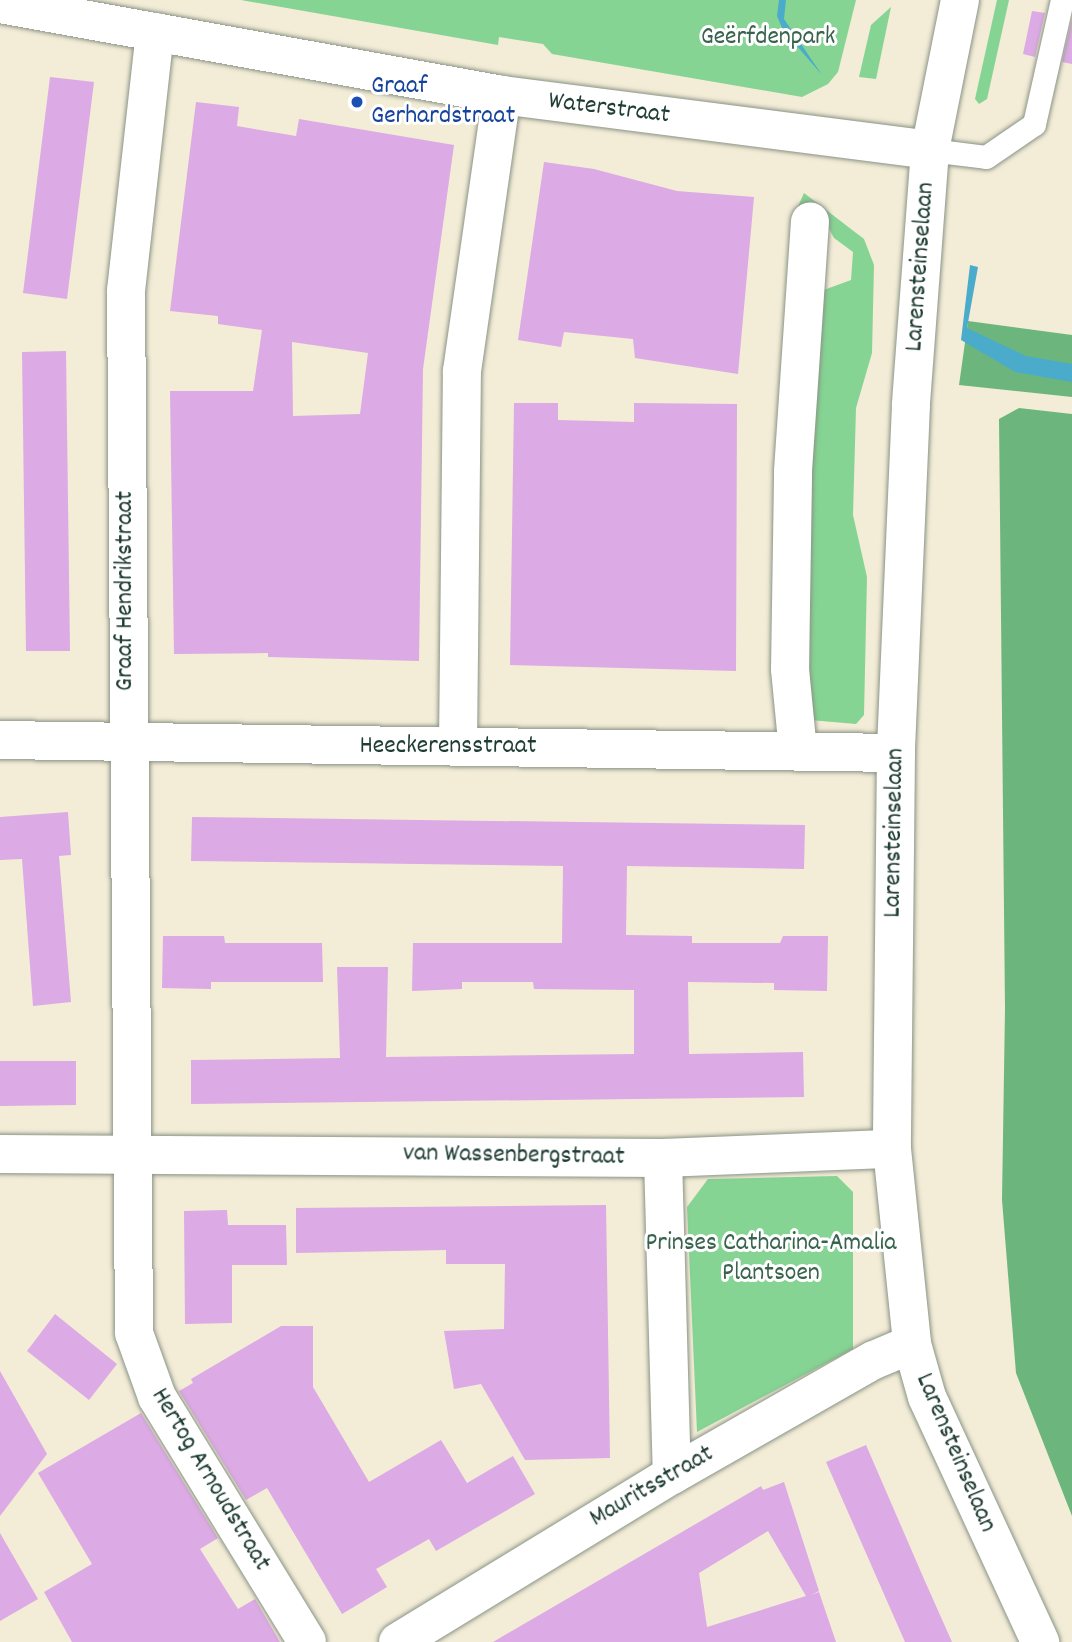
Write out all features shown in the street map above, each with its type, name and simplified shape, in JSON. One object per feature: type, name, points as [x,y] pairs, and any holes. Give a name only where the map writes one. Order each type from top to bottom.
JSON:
[{"type":"street","name":"Larensteinselaan","points":[[960,0],[930,150],[912,391],[896,753],[892,1149],[912,1344],[927,1397],[1040,1642]]},
{"type":"street","name":"Waterstraat","points":[[0,4],[502,95],[930,150]]},
{"type":"street","name":"Graaf Hendrikstraat","points":[[135,1152],[126,745],[126,290],[155,32]]},
{"type":"street","points":[[458,747],[462,371],[502,95]]},
{"type":"street","points":[[797,751],[790,670],[793,471],[810,222]]},
{"type":"street","name":"Heeckerensstraat","points":[[0,740],[126,745],[896,753]]},
{"type":"street","name":"van Wassenbergstraat","points":[[135,1152],[663,1158],[892,1149]]},
{"type":"street","points":[[0,1154],[135,1152]]},
{"type":"street","name":"Hertog Arnoudstraat","points":[[135,1152],[134,1334],[157,1397],[307,1642]]},
{"type":"street","points":[[663,1158],[672,1475]]},
{"type":"street","name":"Mauritsstraat","points":[[398,1642],[672,1475],[874,1360],[912,1344]]},
{"type":"lane","points":[[930,150],[986,157],[1034,124],[1062,0]]},
{"type":"green space","name":"Geërfdenpark","points":[[241,0],[856,0],[838,72],[828,84],[802,97],[552,54],[543,44],[499,37],[498,45]]},
{"type":"green space","points":[[997,0],[1009,0],[987,99],[979,104],[975,99]]},
{"type":"green space","points":[[891,7],[876,79],[859,77],[871,25]]},
{"type":"green space","points":[[804,193],[864,239],[874,265],[872,353],[856,408],[853,515],[867,577],[864,715],[856,724],[810,720],[809,435],[821,291],[851,280],[853,252],[834,238],[823,218],[795,213]]},
{"type":"green space","points":[[968,321],[1072,335],[1072,397],[959,385]]},
{"type":"green space","points":[[1019,408],[1072,414],[1072,1516],[1016,1373],[1002,1200],[1005,1009],[999,419]]},
{"type":"green space","name":"Prinses Catharina-Amalia Plantsoen","points":[[837,1176],[853,1192],[853,1349],[697,1432],[687,1207],[708,1179]]},
{"type":"water","points":[[779,0],[786,0],[784,19],[822,75],[783,30],[777,16]]},
{"type":"water","points":[[970,265],[978,267],[967,328],[1026,356],[1072,364],[1072,382],[1015,372],[961,340]]},
{"type":"building","points":[[1032,11],[1045,13],[1035,57],[1023,54]]},
{"type":"building","points":[[1072,19],[1072,64],[1062,62]]},
{"type":"building","points":[[50,77],[94,82],[67,299],[23,293]]},
{"type":"building","points":[[196,102],[239,107],[237,126],[296,136],[299,119],[454,145],[423,369],[419,661],[268,657],[268,653],[174,654],[170,391],[253,391],[262,330],[218,324],[218,316],[170,311]],"holes":[[[292,342],[368,353],[360,414],[293,416]]]},
{"type":"building","points":[[544,162],[594,169],[677,191],[754,197],[738,374],[635,358],[633,339],[564,332],[561,347],[518,340]]},
{"type":"building","points":[[66,351],[70,651],[26,651],[22,352]]},
{"type":"building","points":[[514,403],[558,403],[558,420],[634,422],[634,403],[737,404],[736,671],[510,665]]},
{"type":"building","points":[[68,812],[71,855],[59,856],[71,1002],[33,1006],[22,859],[0,860],[0,817]]},
{"type":"building","points":[[192,817],[805,825],[804,869],[627,866],[626,935],[692,936],[692,943],[780,943],[783,936],[828,936],[827,991],[774,990],[774,983],[688,982],[689,1054],[803,1052],[804,1097],[191,1104],[191,1060],[340,1058],[337,967],[388,967],[386,1057],[634,1054],[634,990],[534,989],[533,982],[462,982],[462,989],[412,991],[413,943],[562,943],[563,866],[191,861]]},
{"type":"building","points":[[163,936],[224,936],[225,943],[322,943],[323,982],[211,982],[211,989],[162,988]]},
{"type":"building","points":[[0,1061],[76,1061],[76,1105],[0,1106]]},
{"type":"building","points":[[606,1205],[610,1458],[525,1460],[481,1384],[454,1389],[444,1331],[504,1329],[505,1264],[446,1264],[446,1250],[296,1253],[296,1208]]},
{"type":"building","points":[[227,1210],[228,1225],[286,1225],[287,1265],[232,1265],[232,1323],[185,1324],[184,1211]]},
{"type":"building","points":[[55,1314],[117,1364],[89,1400],[27,1351]]},
{"type":"building","points":[[281,1326],[313,1326],[313,1387],[369,1482],[441,1440],[467,1483],[513,1456],[535,1494],[436,1551],[429,1539],[376,1569],[387,1587],[342,1614],[267,1488],[246,1500],[179,1391],[193,1383],[191,1379]]},
{"type":"building","points":[[0,1371],[47,1454],[0,1516]]},
{"type":"building","points":[[141,1413],[218,1538],[200,1549],[238,1609],[255,1599],[280,1642],[72,1642],[44,1592],[92,1564],[38,1473]]},
{"type":"building","points":[[866,1445],[952,1642],[905,1642],[826,1462]]},
{"type":"building","points":[[784,1482],[819,1591],[811,1595],[819,1592],[836,1642],[493,1642],[761,1486],[763,1490]],"holes":[[[768,1531],[806,1596],[707,1627],[699,1573]]]},
{"type":"building","points":[[0,1533],[38,1599],[0,1621]]},
{"type":"place","name":"Graaf Gerhardstraat","points":[[357,102]]}]
